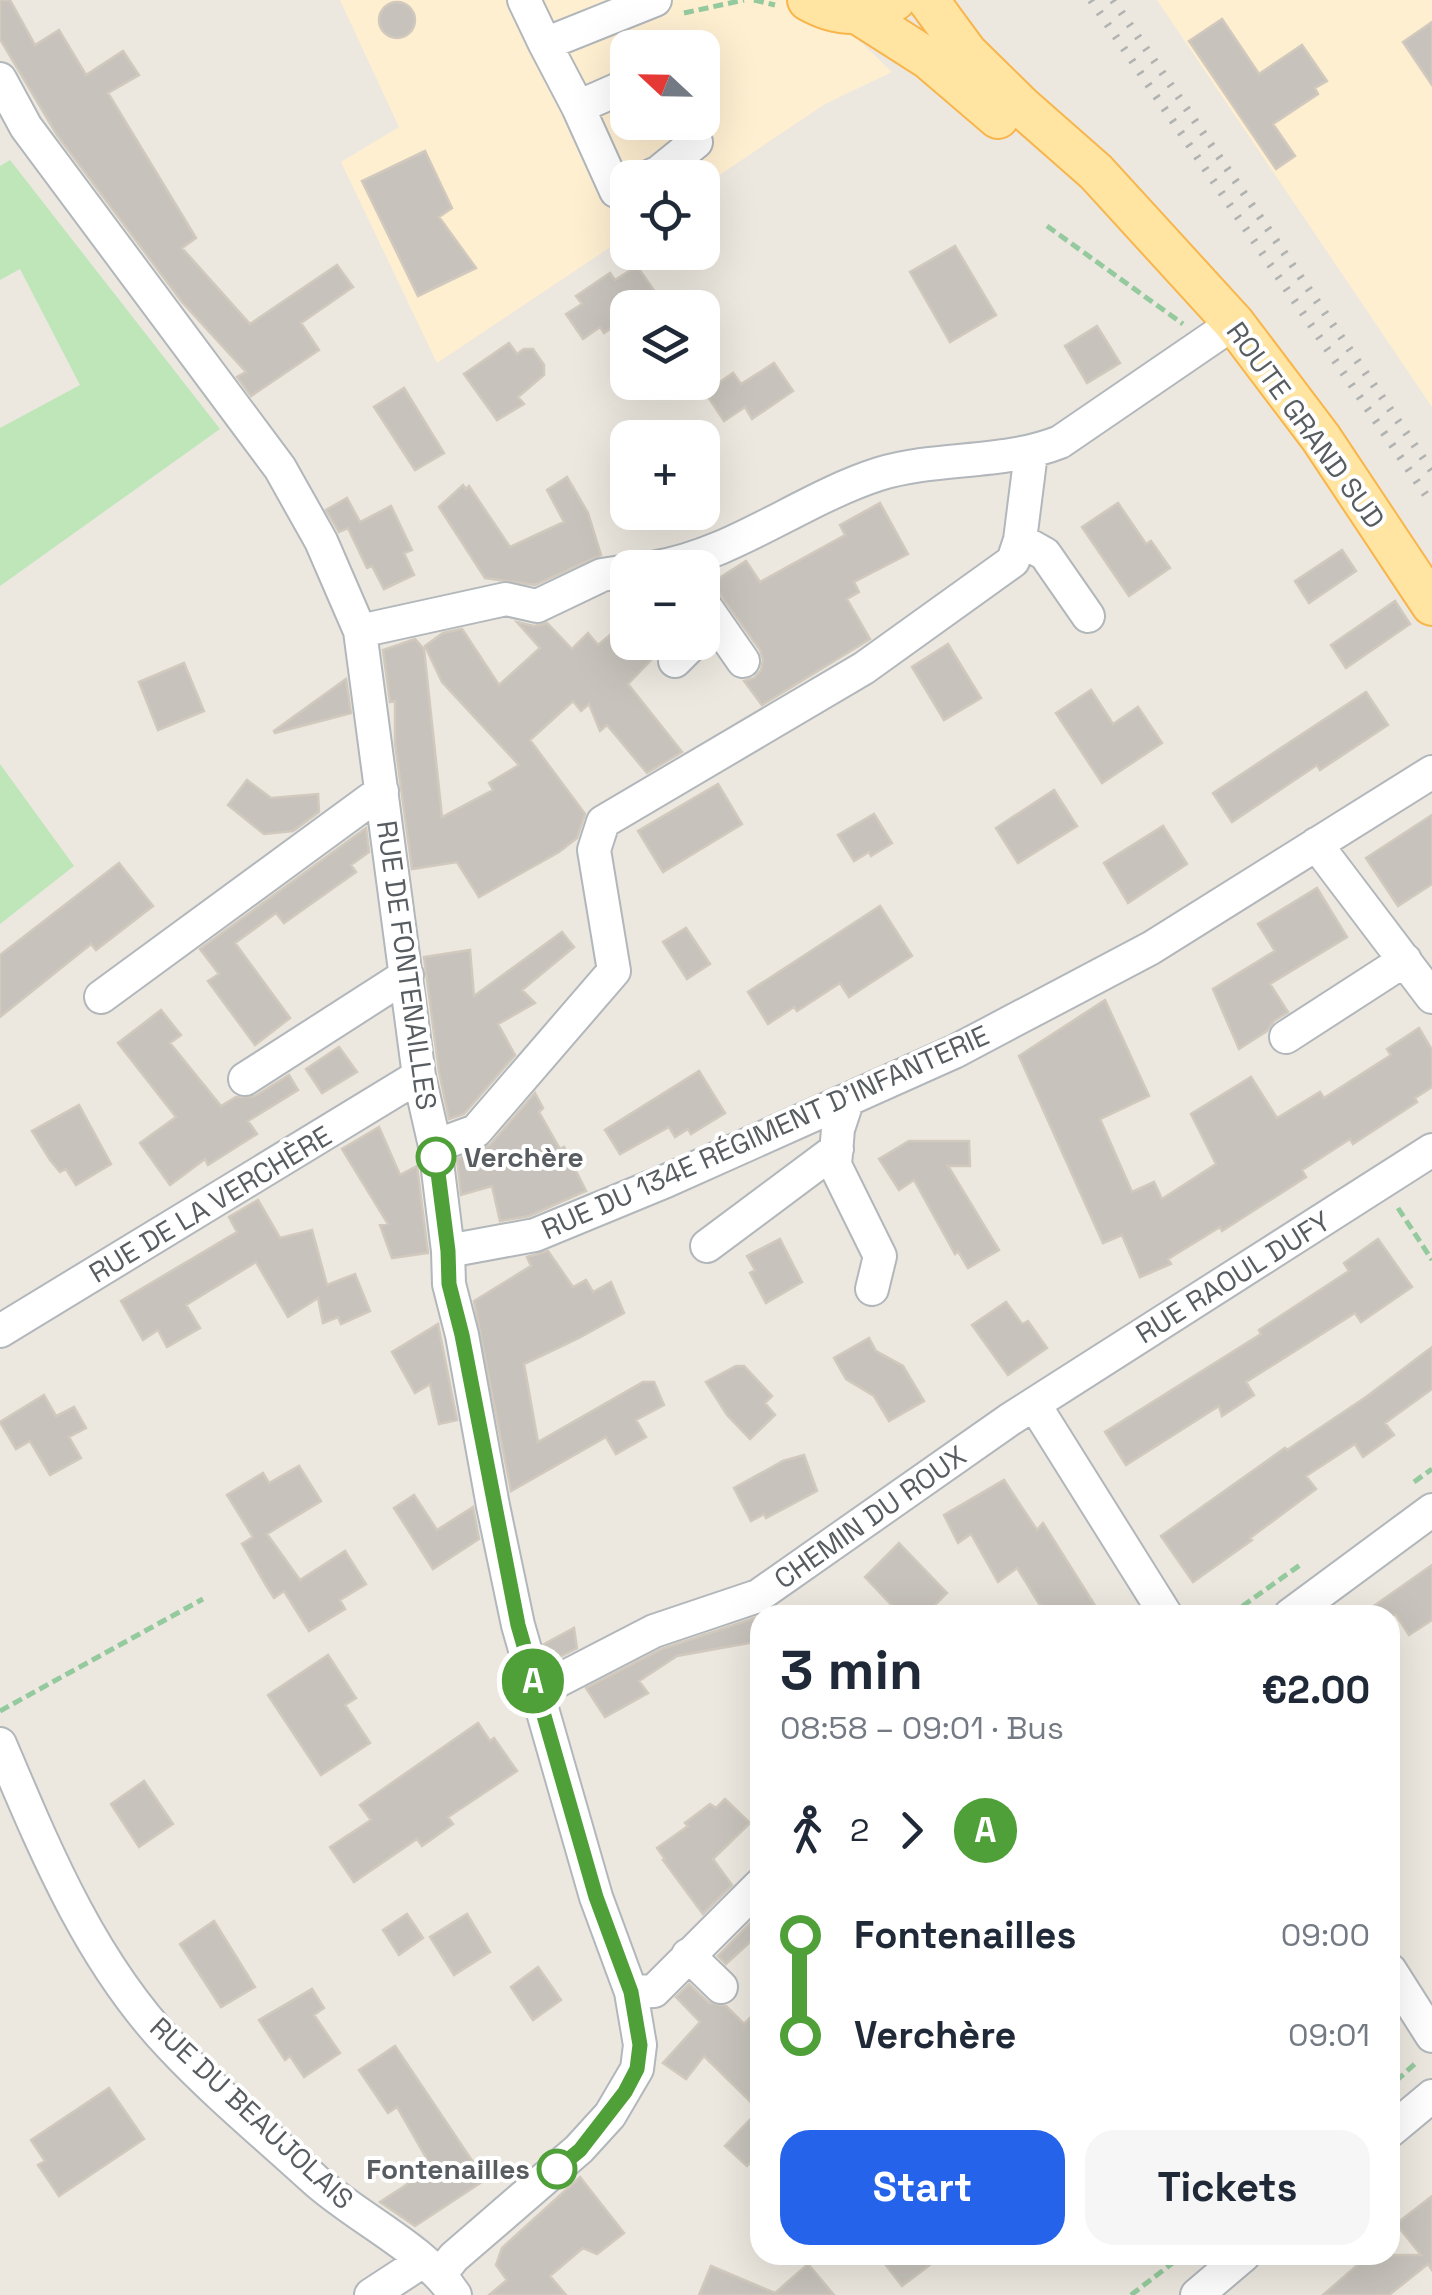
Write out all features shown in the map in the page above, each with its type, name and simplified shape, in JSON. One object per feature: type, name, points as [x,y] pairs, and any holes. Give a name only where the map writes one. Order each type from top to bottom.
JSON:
[{"type":"main road","name":"ROUTE GRAND SUD","points":[[808,0],[837,12],[877,7],[929,59],[1039,153],[1171,251]]},
{"type":"main road","name":"ROUTE GRAND SUD","points":[[928,0],[966,53],[1096,172],[1171,251],[1222,331],[1321,438],[1432,606]]},
{"type":"street","points":[[524,0],[610,178]]},
{"type":"street","points":[[545,44],[655,0]]},
{"type":"street","name":"RUE DE FONTENAILLES","points":[[0,79],[26,126],[280,468],[321,541],[360,631],[420,1076],[435,1146],[449,1284],[493,1506],[536,1692],[596,1897],[631,1992],[640,2045],[637,2069],[625,2092],[580,2150],[454,2258],[440,2277],[372,2295]]},
{"type":"street","points":[[578,107],[610,93]]},
{"type":"street","points":[[673,160],[695,140]]},
{"type":"street","points":[[715,550],[880,474],[925,464],[1031,453],[1060,442],[1222,331]]},
{"type":"street","points":[[435,1146],[476,1131],[614,971],[594,850],[603,822],[864,668],[1013,561],[1020,540],[1031,453]]},
{"type":"street","points":[[1020,540],[1045,554],[1088,616]]},
{"type":"street","points":[[360,631],[506,599],[537,606],[610,574]]},
{"type":"street","points":[[720,646],[743,661]]},
{"type":"street","name":"RUE DU 134E RÉGIMENT D'INFANTERIE","points":[[448,1251],[535,1235],[954,1052],[1152,948],[1432,772]]},
{"type":"street","points":[[101,997],[382,791]]},
{"type":"street","points":[[1316,844],[1432,997]]},
{"type":"street","points":[[1286,1036],[1405,960]]},
{"type":"street","points":[[245,1078],[407,975]]},
{"type":"street","name":"RUE DE LA VERCHÈRE","points":[[0,1331],[420,1076]]},
{"type":"street","points":[[847,1102],[838,1129],[835,1165],[880,1256],[872,1289]]},
{"type":"street","points":[[707,1246],[836,1149]]},
{"type":"street","name":"RUE RAOUL DUFY","points":[[1034,1404],[1432,1150]]},
{"type":"street","points":[[1034,1404],[1160,1605]]},
{"type":"street","name":"CHEMIN DU ROUX","points":[[536,1692],[654,1632],[758,1596],[1034,1404]]},
{"type":"street","points":[[1304,1605],[1432,1510]]},
{"type":"street","name":"RUE DU BEAUJOLAIS","points":[[0,1744],[45,1850],[78,1913],[116,1976],[170,2045],[320,2184],[440,2277]]},
{"type":"street","points":[[631,1992],[654,1991],[750,1895]]},
{"type":"street","points":[[688,1955],[721,1987]]},
{"type":"street","points":[[1400,1991],[1427,2047]]},
{"type":"street","points":[[1400,2123],[1432,2096]]},
{"type":"street","points":[[1197,2295],[1232,2265]]},
{"type":"path","points":[[720,4],[744,0]]},
{"type":"path","points":[[1047,226],[1131,288],[1222,331]]},
{"type":"path","points":[[1381,1183],[1432,1260]]},
{"type":"path","points":[[0,1711],[203,1598]]},
{"type":"path","points":[[1400,2076],[1427,2047]]},
{"type":"path","points":[[1132,2295],[1170,2265]]},
{"type":"shaded area","points":[[340,0],[817,0],[892,72],[825,104],[720,175],[720,160],[610,160],[610,247],[437,363],[341,162],[399,127]]},
{"type":"shaded area","points":[[1157,0],[1432,0],[1432,407]]},
{"type":"green space","points":[[10,160],[220,429],[0,586],[0,428],[80,385],[20,269],[0,280],[0,166]]},
{"type":"green space","points":[[0,764],[74,866],[0,924]]},
{"type":"building","points":[[0,0],[10,0],[35,45],[59,30],[86,75],[123,51],[139,75],[108,93],[196,238],[182,248],[250,324],[337,265],[353,287],[301,323],[319,350],[251,396],[237,377],[246,372],[182,302],[57,135],[0,39]]},
{"type":"building","points":[[397,2],[410,7],[415,20],[410,33],[397,38],[384,33],[379,20],[384,7]]},
{"type":"building","points":[[1222,19],[1259,74],[1302,45],[1327,81],[1315,88],[1318,94],[1273,124],[1295,156],[1276,169],[1189,41]]},
{"type":"building","points":[[1432,22],[1432,85],[1403,42]]},
{"type":"building","points":[[425,151],[452,208],[439,217],[476,268],[418,296],[362,181]]},
{"type":"building","points":[[955,246],[996,315],[950,342],[910,272]]},
{"type":"building","points":[[631,270],[640,270],[654,290],[610,290],[610,329],[604,333],[600,327],[583,339],[566,314],[582,304],[576,296],[610,273],[615,280]]},
{"type":"building","points":[[1097,326],[1120,363],[1087,383],[1065,346]]},
{"type":"building","points":[[509,343],[517,354],[533,349],[544,365],[544,375],[518,397],[524,404],[497,420],[464,374]]},
{"type":"building","points":[[774,363],[793,391],[752,419],[745,407],[724,421],[710,400],[720,400],[720,382],[733,373],[741,384]]},
{"type":"building","points":[[404,388],[444,453],[415,470],[374,407]]},
{"type":"building","points":[[567,477],[588,513],[601,555],[535,585],[485,578],[439,507],[463,485],[466,489],[469,486],[510,547],[564,522],[547,490]]},
{"type":"building","points":[[347,498],[360,522],[391,506],[412,550],[404,553],[414,575],[384,589],[372,566],[367,568],[348,528],[339,532],[326,510]]},
{"type":"building","points":[[880,503],[908,554],[854,582],[859,592],[847,599],[870,639],[762,705],[744,681],[761,670],[760,650],[720,594],[720,578],[746,561],[760,582],[845,535],[840,525]]},
{"type":"building","points":[[1118,503],[1146,544],[1151,541],[1170,568],[1129,596],[1082,527]]},
{"type":"building","points":[[1342,550],[1356,571],[1309,603],[1295,581]]},
{"type":"building","points":[[1395,601],[1410,624],[1346,668],[1331,645]]},
{"type":"building","points":[[517,622],[534,626],[547,623],[572,649],[588,633],[598,645],[610,635],[610,660],[651,660],[628,684],[682,752],[647,773],[607,725],[600,731],[589,704],[581,711],[573,701],[530,740],[585,814],[577,838],[479,897],[457,862],[412,869],[395,743],[395,701],[390,702],[383,650],[415,639],[424,649],[442,817],[493,790],[489,783],[519,765],[442,682],[425,646],[443,633],[462,629],[499,685],[540,648]]},
{"type":"building","points":[[948,644],[981,698],[944,720],[912,667]]},
{"type":"building","points":[[184,663],[204,711],[158,730],[139,682]]},
{"type":"building","points":[[346,679],[351,713],[275,733],[274,731]]},
{"type":"building","points":[[1091,690],[1113,724],[1138,707],[1162,743],[1102,783],[1056,713]]},
{"type":"building","points":[[1366,692],[1388,725],[1320,770],[1317,765],[1232,822],[1213,793]]},
{"type":"building","points":[[247,780],[271,798],[318,794],[319,812],[293,831],[264,834],[228,805]]},
{"type":"building","points":[[718,784],[742,824],[663,872],[638,831]]},
{"type":"building","points":[[1054,790],[1077,826],[1018,863],[996,828]]},
{"type":"building","points":[[874,814],[892,843],[854,861],[838,835]]},
{"type":"building","points":[[1432,815],[1432,884],[1398,906],[1366,858]]},
{"type":"building","points":[[1163,826],[1187,864],[1128,903],[1104,863]]},
{"type":"building","points":[[366,828],[369,852],[351,865],[356,872],[284,923],[276,913],[235,943],[290,1018],[255,1045],[208,981],[219,974],[200,949]]},
{"type":"building","points":[[119,863],[153,906],[96,950],[91,944],[0,1017],[0,955]]},
{"type":"building","points":[[1317,888],[1347,937],[1270,984],[1288,1012],[1239,1049],[1213,989],[1275,951],[1258,924]]},
{"type":"building","points":[[880,906],[912,956],[849,997],[840,983],[797,1011],[794,1007],[768,1024],[748,992]]},
{"type":"building","points":[[686,928],[710,964],[687,979],[663,942]]},
{"type":"building","points":[[562,932],[574,947],[522,990],[535,1003],[498,1024],[515,1055],[464,1114],[449,1119],[424,957],[470,950],[474,996]]},
{"type":"building","points":[[1105,1000],[1149,1096],[1100,1119],[1132,1192],[1154,1182],[1162,1199],[1216,1164],[1191,1114],[1251,1077],[1277,1118],[1320,1092],[1324,1098],[1391,1055],[1387,1049],[1419,1028],[1432,1050],[1432,1087],[1415,1098],[1417,1102],[1353,1144],[1350,1139],[1302,1170],[1306,1177],[1222,1231],[1220,1227],[1168,1259],[1171,1264],[1140,1277],[1122,1235],[1103,1243],[1019,1056]]},
{"type":"building","points":[[161,1010],[181,1035],[170,1043],[221,1106],[236,1097],[255,1096],[289,1075],[298,1090],[248,1121],[257,1134],[208,1165],[205,1159],[170,1185],[140,1143],[176,1117],[118,1043]]},
{"type":"building","points":[[339,1047],[357,1072],[322,1093],[306,1069]]},
{"type":"building","points":[[699,1071],[725,1113],[691,1134],[688,1129],[675,1137],[669,1127],[620,1154],[605,1130]]},
{"type":"building","points":[[535,1093],[543,1108],[539,1112],[560,1149],[564,1147],[586,1191],[529,1216],[500,1221],[492,1186],[461,1195],[457,1159],[490,1145]]},
{"type":"building","points":[[79,1105],[111,1164],[76,1185],[66,1169],[60,1172],[50,1160],[32,1131]]},
{"type":"building","points":[[379,1127],[400,1175],[417,1166],[428,1253],[392,1258],[380,1225],[388,1224],[342,1149]]},
{"type":"building","points":[[909,1141],[969,1141],[970,1166],[948,1166],[999,1250],[968,1268],[958,1251],[955,1254],[914,1180],[899,1190],[879,1159]]},
{"type":"building","points":[[258,1200],[280,1238],[312,1230],[327,1285],[355,1274],[370,1311],[341,1324],[338,1317],[323,1323],[318,1298],[288,1317],[256,1262],[186,1305],[200,1328],[167,1347],[158,1330],[143,1340],[121,1301],[237,1232],[229,1217]]},
{"type":"building","points":[[780,1239],[802,1282],[766,1303],[750,1273],[755,1270],[747,1256]]},
{"type":"building","points":[[1378,1239],[1412,1287],[1361,1322],[1355,1313],[1246,1382],[1254,1395],[1222,1416],[1219,1406],[1126,1465],[1105,1432],[1261,1334],[1259,1330],[1349,1271],[1344,1263]]},
{"type":"building","points":[[548,1251],[573,1287],[586,1280],[593,1292],[611,1282],[624,1313],[524,1364],[538,1442],[643,1382],[654,1382],[664,1405],[636,1420],[646,1437],[616,1454],[606,1437],[511,1491],[474,1301],[531,1266],[527,1257]]},
{"type":"building","points":[[1006,1302],[1022,1324],[1028,1321],[1047,1348],[1008,1375],[972,1325]]},
{"type":"building","points":[[438,1324],[457,1420],[439,1424],[430,1384],[415,1393],[392,1352]]},
{"type":"building","points":[[869,1338],[876,1351],[903,1366],[924,1401],[889,1421],[874,1396],[846,1379],[834,1358]]},
{"type":"building","points":[[1432,1347],[1432,1389],[1385,1423],[1394,1435],[1363,1457],[1355,1444],[1306,1476],[1316,1489],[1193,1582],[1161,1536],[1285,1448],[1366,1397]]},
{"type":"building","points":[[736,1366],[744,1366],[772,1396],[765,1403],[775,1415],[750,1439],[727,1415],[706,1382]]},
{"type":"building","points":[[44,1395],[56,1416],[74,1407],[86,1428],[69,1437],[81,1458],[50,1475],[30,1441],[16,1449],[0,1422]]},
{"type":"building","points":[[804,1455],[817,1491],[766,1518],[764,1514],[751,1521],[734,1488],[783,1461]]},
{"type":"building","points":[[299,1466],[321,1501],[267,1534],[300,1580],[345,1551],[366,1584],[340,1600],[345,1609],[309,1631],[284,1591],[274,1598],[267,1587],[242,1544],[253,1537],[227,1495],[263,1473],[269,1483]]},
{"type":"building","points":[[1004,1480],[1037,1530],[1043,1523],[1095,1605],[1040,1605],[1017,1568],[998,1582],[971,1534],[958,1543],[944,1515]]},
{"type":"building","points":[[414,1495],[437,1530],[473,1507],[479,1539],[433,1569],[394,1508]]},
{"type":"building","points":[[899,1543],[947,1593],[935,1605],[892,1605],[865,1577]]},
{"type":"building","points":[[1432,1565],[1432,1620],[1409,1635],[1400,1621],[1400,1605],[1375,1605]]},
{"type":"building","points":[[750,1620],[750,1643],[677,1656],[639,1681],[648,1693],[605,1717],[586,1688],[662,1649]]},
{"type":"building","points":[[574,1628],[577,1648],[550,1662],[544,1644]]},
{"type":"building","points":[[328,1655],[356,1698],[345,1705],[370,1743],[321,1775],[268,1695]]},
{"type":"building","points":[[478,1723],[517,1771],[448,1817],[453,1824],[422,1846],[417,1839],[354,1882],[330,1847],[371,1820],[360,1805]]},
{"type":"building","points":[[144,1781],[173,1824],[139,1847],[111,1804]]},
{"type":"building","points":[[725,1799],[750,1823],[713,1859],[732,1885],[703,1914],[657,1848],[710,1804],[716,1808]]},
{"type":"building","points":[[407,1914],[423,1938],[399,1955],[383,1930]]},
{"type":"building","points":[[467,1914],[490,1952],[454,1975],[430,1937]]},
{"type":"building","points":[[214,1921],[255,1987],[221,2007],[180,1944]]},
{"type":"building","points":[[750,1923],[750,1942],[726,1964],[718,1956]]},
{"type":"building","points":[[538,1967],[561,2000],[533,2020],[511,1987]]},
{"type":"building","points":[[689,1984],[708,2002],[726,2006],[744,2024],[750,2018],[750,2101],[704,2056],[686,2079],[663,2063],[700,2022],[676,1997]]},
{"type":"building","points":[[312,1989],[324,2008],[314,2015],[340,2053],[304,2077],[290,2056],[285,2060],[259,2020]]},
{"type":"building","points":[[395,2046],[485,2180],[415,2226],[380,2202],[432,2168],[397,2107],[388,2113],[359,2070]]},
{"type":"building","points":[[109,2088],[144,2139],[59,2196],[38,2165],[45,2161],[31,2140]]},
{"type":"building","points":[[750,2120],[747,2166],[725,2146]]},
{"type":"building","points":[[580,2177],[624,2233],[597,2254],[583,2248],[550,2276],[566,2295],[489,2295],[507,2280],[496,2265],[502,2248]]},
{"type":"building","points":[[1432,2196],[1432,2270],[1428,2264],[1389,2295],[1323,2295],[1358,2265],[1400,2265],[1400,2255],[1421,2255],[1400,2229],[1400,2221]]},
{"type":"building","points":[[809,2265],[834,2295],[699,2295],[711,2266],[775,2293]]},
{"type":"building","points":[[886,2265],[930,2265],[902,2286]]},
{"type":"railway","points":[[1091,0],[1432,504]]},
{"type":"railway","points":[[1113,0],[1432,471]]},
{"type":"bus line","name":"A","points":[[436,1157],[449,1284],[518,1625],[596,1897],[631,1992],[640,2045],[637,2069],[610,2115],[580,2150],[557,2169]]},
{"type":"place","name":"Verchère","points":[[436,1157]]},
{"type":"place","name":"Fontenailles","points":[[557,2169]]}]
